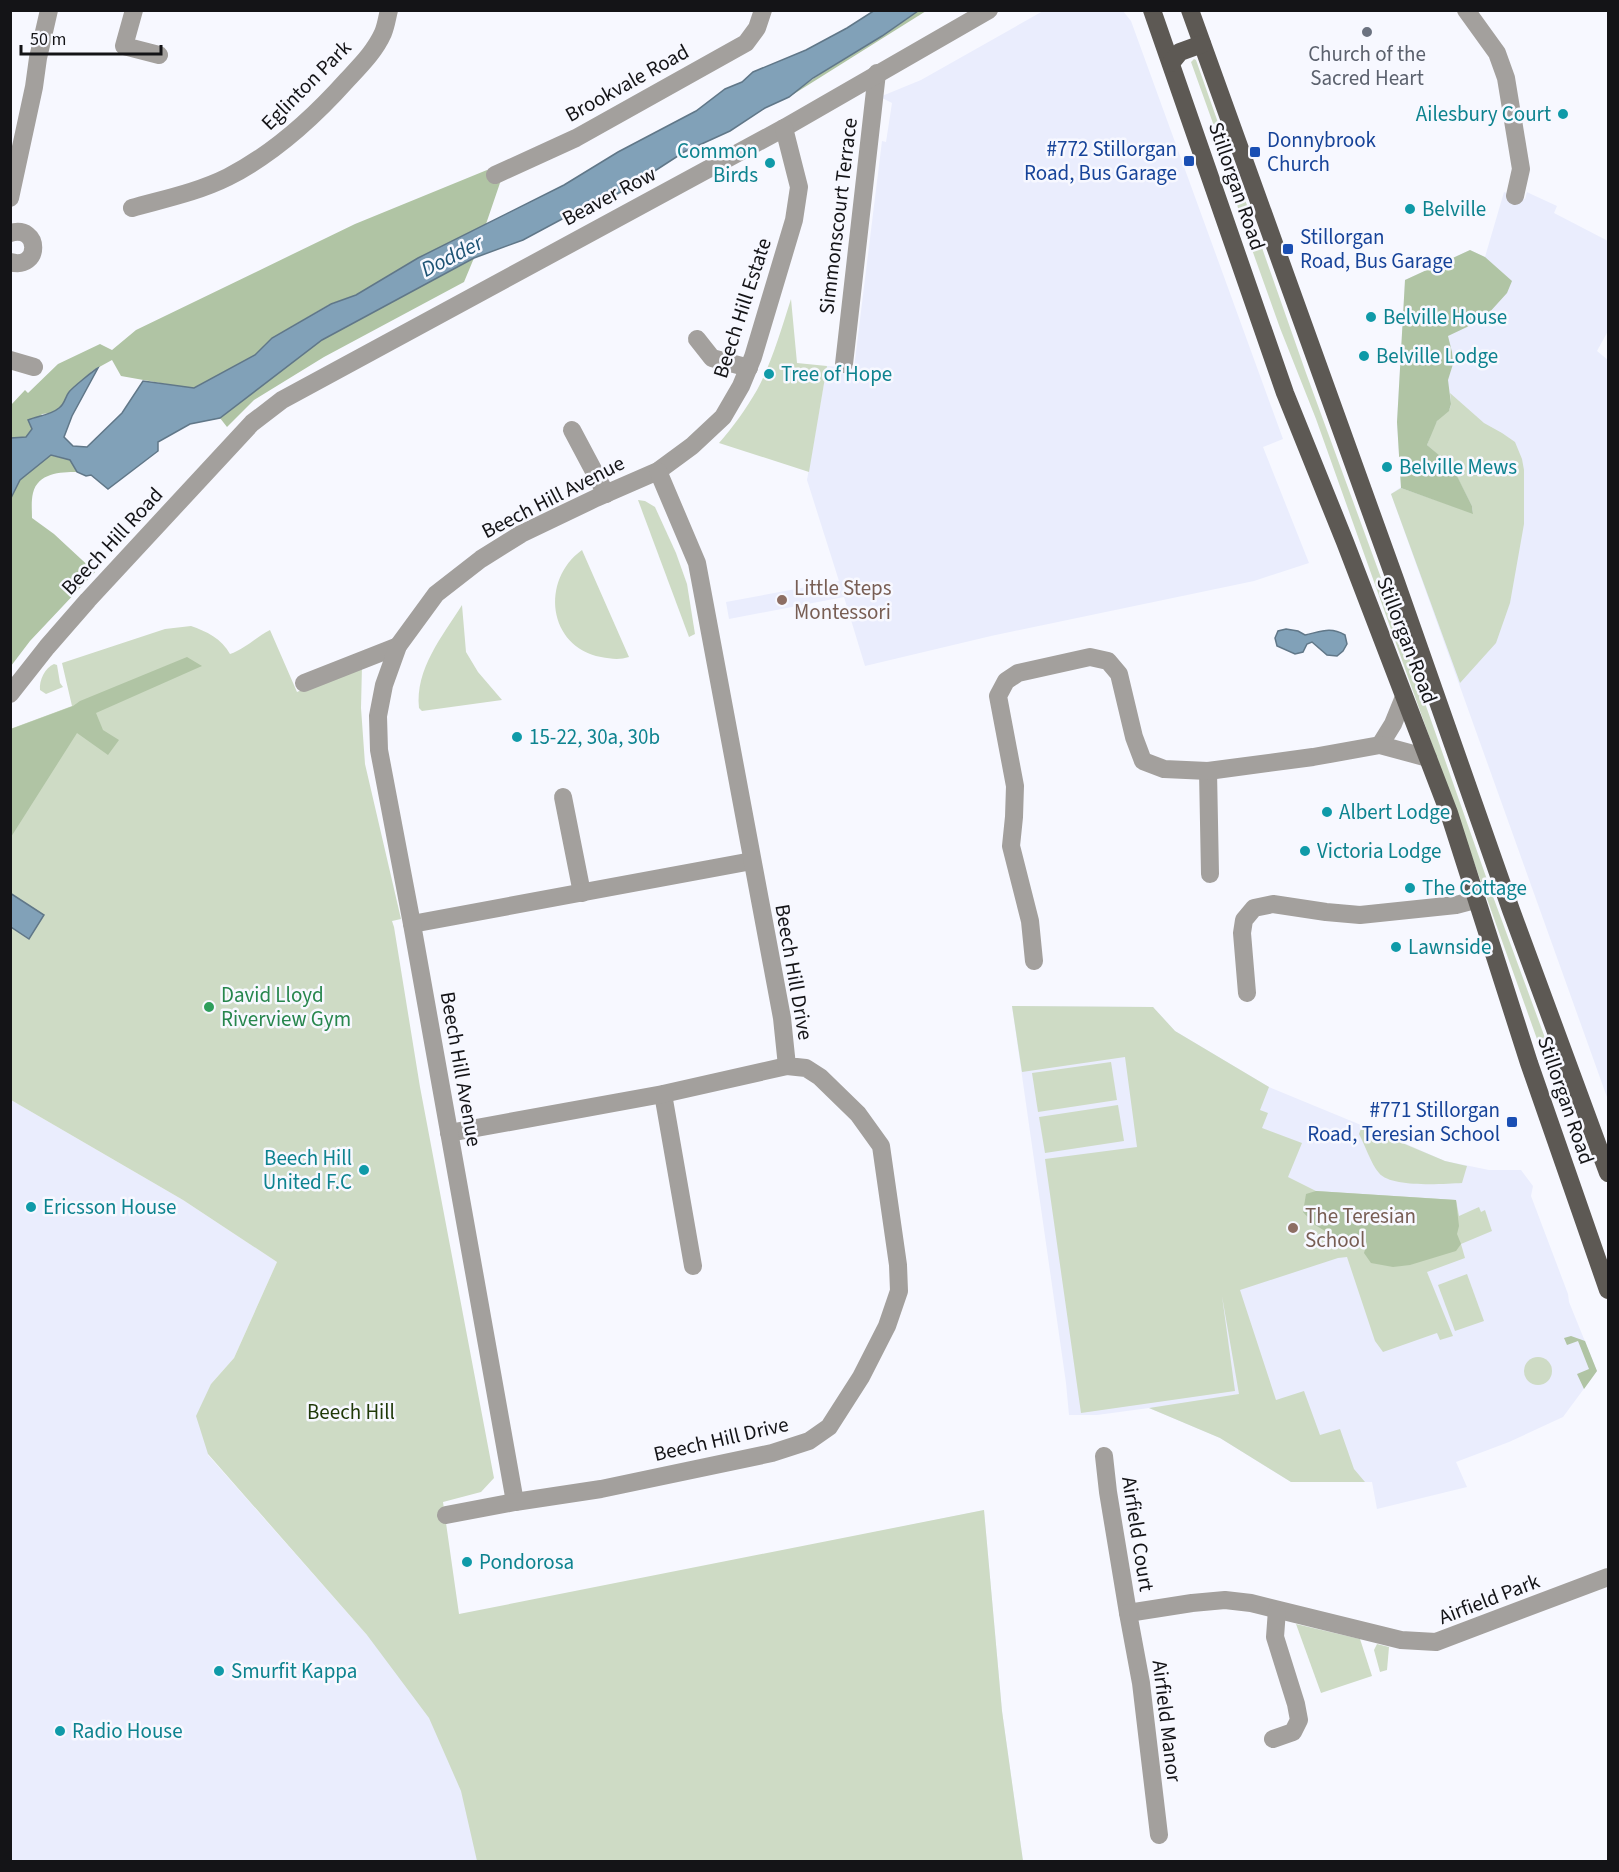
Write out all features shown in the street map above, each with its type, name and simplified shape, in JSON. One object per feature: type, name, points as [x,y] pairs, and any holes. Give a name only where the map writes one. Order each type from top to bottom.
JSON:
[{"type":"main road","name":"Stillorgan Road","points":[[1152,10],[1286,393],[1449,813],[1529,1064],[1608,1290]]},
{"type":"main road","name":"Stillorgan Road","points":[[1190,10],[1396,582],[1510,910],[1608,1173]]},
{"type":"main road","points":[[1171,63],[1180,52],[1202,44]]},
{"type":"street","points":[[10,198],[49,10]]},
{"type":"street","points":[[134,10],[124,46],[159,55]]},
{"type":"street","name":"Eglinton Park","points":[[132,208],[192,191],[227,178],[275,148],[315,114],[369,57],[383,32],[389,10]]},
{"type":"street","name":"Brookvale Road","points":[[495,175],[576,138],[746,43],[757,28],[763,10]]},
{"type":"street","name":"Beaver Row","points":[[252,423],[282,400],[784,128],[989,10]]},
{"type":"street","points":[[1466,10],[1497,53],[1506,78],[1521,169],[1515,196]]},
{"type":"street","name":"Simmonscourt Terrace","points":[[844,364],[877,74]]},
{"type":"street","name":"Beech Hill Estate","points":[[658,471],[692,446],[723,417],[741,386],[748,368],[794,220],[799,187],[784,128]]},
{"type":"street","points":[[10,262],[23,263],[33,251],[29,236],[12,226]]},
{"type":"street","points":[[697,339],[712,358],[748,368]]},
{"type":"street","points":[[10,360],[34,367]]},
{"type":"street","name":"Beech Hill Road","points":[[10,694],[88,600],[252,423]]},
{"type":"street","points":[[572,430],[606,494]]},
{"type":"street","name":"Beech Hill Avenue","points":[[515,1502],[380,750],[378,716],[384,686],[398,646],[436,594],[481,559],[521,534],[658,471]]},
{"type":"street","name":"Beech Hill Drive","points":[[446,1515],[601,1489],[762,1455],[809,1442],[829,1427],[846,1403],[887,1326],[899,1291],[898,1265],[881,1146],[858,1113],[820,1077],[806,1068],[787,1066],[782,1018],[697,563],[658,471]]},
{"type":"street","points":[[304,683],[398,646]]},
{"type":"street","points":[[1034,961],[1030,921],[1011,846],[1015,786],[998,696],[1006,681],[1017,673],[1090,657],[1108,661],[1119,674],[1134,737],[1143,761],[1164,769],[1208,771],[1313,757],[1380,745],[1428,758]]},
{"type":"street","points":[[1380,745],[1393,724],[1404,697]]},
{"type":"street","points":[[1208,771],[1210,874]]},
{"type":"street","points":[[563,797],[582,893]]},
{"type":"street","points":[[412,924],[752,861]]},
{"type":"street","points":[[1247,993],[1242,933],[1244,920],[1254,908],[1273,904],[1360,915],[1456,905],[1475,900]]},
{"type":"street","points":[[449,1133],[663,1094],[787,1066]]},
{"type":"street","points":[[663,1094],[693,1266]]},
{"type":"street","name":"Airfield Court","points":[[1104,1456],[1128,1613],[1225,1600],[1277,1610]]},
{"type":"street","name":"Airfield Park","points":[[1277,1610],[1401,1640],[1436,1642],[1608,1577]]},
{"type":"street","points":[[1273,1739],[1293,1732],[1299,1720],[1275,1637],[1277,1610]]},
{"type":"street","name":"Airfield Manor","points":[[1128,1613],[1141,1683],[1159,1835]]},
{"type":"shaded area","points":[[1043,11],[1123,11],[1131,21],[1283,439],[1263,447],[1309,563],[1254,581],[991,636],[865,666],[844,597],[729,619],[726,602],[839,581],[807,480],[827,366],[854,368],[882,141],[886,142],[892,103],[882,96],[921,80]]},
{"type":"shaded area","points":[[1504,192],[1525,199],[1527,192],[1557,206],[1554,213],[1608,241],[1608,331],[1597,351],[1608,360],[1608,1100],[1391,494],[1401,487],[1397,422],[1405,280],[1470,250],[1485,257]]},
{"type":"shaded area","name":"The Teresian School","points":[[1012,1006],[1153,1007],[1175,1031],[1269,1087],[1445,1161],[1489,1170],[1521,1170],[1533,1186],[1531,1196],[1569,1302],[1597,1371],[1563,1417],[1509,1442],[1456,1462],[1467,1487],[1377,1509],[1372,1482],[1291,1482],[1220,1438],[1149,1408],[1097,1415],[1069,1415]]},
{"type":"shaded area","points":[[11,1100],[183,1200],[277,1262],[234,1358],[211,1384],[208,1455],[367,1635],[984,1510],[1002,1711],[1023,1861],[11,1862]]},
{"type":"green space","points":[[918,11],[926,11],[789,97],[820,74]]},
{"type":"green space","points":[[1194,59],[1566,1095],[1558,1098],[1316,419],[1280,328],[1240,216],[1224,154],[1191,62]]},
{"type":"green space","points":[[487,170],[501,180],[486,224],[418,258],[356,295],[330,304],[272,338],[255,355],[194,389],[121,376],[112,360],[92,371],[68,393],[62,406],[53,413],[42,414],[26,438],[11,438],[11,405],[25,390],[28,393],[58,364],[100,344],[112,350],[136,330],[355,224]]},
{"type":"green space","points":[[1470,250],[1485,257],[1512,281],[1507,293],[1488,314],[1448,336],[1453,364],[1448,380],[1451,404],[1449,411],[1437,421],[1427,445],[1452,466],[1472,506],[1473,514],[1401,488],[1397,422],[1405,280]]},
{"type":"green space","points":[[474,258],[464,282],[324,357],[254,400],[227,427],[220,418],[322,340]]},
{"type":"green space","points":[[791,299],[797,363],[827,366],[809,472],[719,443],[757,390],[776,346]]},
{"type":"green space","points":[[1450,393],[1484,423],[1515,442],[1524,470],[1524,524],[1510,603],[1496,643],[1460,683],[1391,494],[1401,488],[1473,513],[1472,506],[1452,467],[1427,445],[1435,424],[1450,409]]},
{"type":"green space","points":[[50,455],[70,460],[77,472],[57,473],[40,481],[33,493],[32,518],[54,534],[95,572],[30,641],[11,666],[11,498],[20,480]]},
{"type":"green space","points":[[638,500],[655,507],[676,553],[687,584],[695,634],[689,637]]},
{"type":"green space","points":[[582,550],[629,657],[608,658],[583,651],[570,640],[561,627],[556,611],[556,594],[560,578],[569,563]]},
{"type":"green space","points":[[462,605],[466,652],[478,672],[502,700],[422,711],[419,708],[421,680],[431,654]]},
{"type":"green space","name":"Beech Hill","points":[[191,626],[213,636],[230,654],[270,630],[297,692],[362,665],[361,708],[365,764],[401,919],[392,921],[420,1087],[494,1478],[481,1492],[443,1502],[459,1614],[984,1510],[1002,1711],[1023,1861],[477,1861],[461,1791],[429,1718],[367,1635],[208,1454],[196,1416],[211,1384],[234,1358],[277,1262],[183,1200],[11,1100],[10,729],[72,706],[62,663],[165,629]]},
{"type":"green space","points":[[187,657],[202,666],[96,713],[103,730],[119,740],[108,755],[77,733],[11,837],[11,729],[73,706],[80,701]]},
{"type":"green space","points":[[54,664],[57,665],[60,683],[63,687],[46,694],[40,690],[40,682],[45,671]]},
{"type":"green space","points":[[1012,1006],[1153,1007],[1175,1031],[1269,1087],[1260,1110],[1268,1113],[1262,1128],[1302,1143],[1288,1177],[1316,1191],[1456,1200],[1459,1216],[1479,1207],[1481,1212],[1485,1210],[1492,1231],[1461,1244],[1465,1258],[1427,1272],[1453,1336],[1440,1340],[1437,1333],[1383,1352],[1375,1341],[1347,1257],[1240,1290],[1276,1400],[1304,1391],[1320,1435],[1340,1429],[1354,1469],[1365,1482],[1291,1482],[1220,1438],[1149,1408],[1239,1394],[1222,1296],[1235,1391],[1081,1413],[1045,1159],[1137,1147],[1125,1057],[1022,1072]]},
{"type":"green space","points":[[1111,1062],[1117,1100],[1038,1112],[1032,1073]]},
{"type":"green space","points":[[1118,1105],[1124,1141],[1045,1153],[1039,1117]]},
{"type":"green space","points":[[1362,1126],[1445,1161],[1467,1166],[1462,1183],[1418,1184],[1385,1178],[1373,1165],[1359,1134]]},
{"type":"green space","points":[[1316,1191],[1456,1200],[1459,1226],[1457,1234],[1461,1244],[1456,1251],[1410,1265],[1393,1267],[1371,1263],[1364,1253],[1367,1243],[1356,1233],[1347,1244],[1315,1225],[1303,1212],[1306,1194]]},
{"type":"green space","points":[[1467,1274],[1484,1321],[1455,1331],[1438,1285]]},
{"type":"green space","points":[[1571,1336],[1585,1341],[1597,1371],[1584,1389],[1577,1374],[1589,1369],[1578,1341],[1567,1345],[1564,1338]]},
{"type":"green space","points":[[1538,1357],[1548,1361],[1552,1371],[1548,1381],[1538,1385],[1528,1381],[1524,1371],[1528,1361]]},
{"type":"green space","points":[[1296,1624],[1360,1639],[1372,1676],[1321,1693]]},
{"type":"green space","points":[[1377,1644],[1389,1647],[1387,1670],[1380,1672],[1374,1650]]},
{"type":"water","name":"Dodder","points":[[875,10],[918,11],[813,78],[789,97],[765,108],[730,131],[684,152],[630,187],[604,201],[577,211],[523,240],[474,258],[322,340],[220,418],[190,424],[158,442],[158,451],[108,489],[91,475],[86,476],[77,472],[70,460],[51,455],[20,480],[11,498],[11,438],[26,437],[32,429],[28,420],[59,408],[71,390],[98,368],[72,416],[64,437],[73,446],[87,447],[122,413],[143,381],[194,388],[255,355],[272,338],[331,304],[356,295],[418,258],[564,185],[618,152],[696,111],[725,89],[742,82],[753,72],[806,50]]},
{"type":"water","points":[[1286,629],[1305,635],[1325,630],[1340,632],[1345,635],[1347,644],[1337,656],[1327,655],[1312,642],[1307,644],[1303,652],[1295,654],[1277,646],[1275,638],[1278,631]]},
{"type":"water","points":[[10,893],[44,915],[29,939],[11,927]]},
{"type":"place","name":"Church of the Sacred Heart","points":[[1367,32]]},
{"type":"place","name":"Ailesbury Court","points":[[1563,114]]},
{"type":"place","name":"Donnybrook Church","points":[[1255,152]]},
{"type":"place","name":"#772 Stillorgan Road, Bus Garage","points":[[1189,161]]},
{"type":"place","name":"Common Birds","points":[[770,163]]},
{"type":"place","name":"Belville","points":[[1410,209]]},
{"type":"place","name":"Stillorgan Road, Bus Garage","points":[[1288,249]]},
{"type":"place","name":"Belville House","points":[[1371,317]]},
{"type":"place","name":"Belville Lodge","points":[[1364,356]]},
{"type":"place","name":"Tree of Hope","points":[[769,374]]},
{"type":"place","name":"Belville Mews","points":[[1387,467]]},
{"type":"place","name":"Little Steps Montessori","points":[[782,600]]},
{"type":"place","name":"15-22, 30a, 30b","points":[[517,737]]},
{"type":"place","name":"Albert Lodge","points":[[1327,812]]},
{"type":"place","name":"Victoria Lodge","points":[[1305,851]]},
{"type":"place","name":"The Cottage","points":[[1410,888]]},
{"type":"place","name":"Lawnside","points":[[1396,947]]},
{"type":"place","name":"David Lloyd Riverview Gym","points":[[209,1007]]},
{"type":"place","name":"#771 Stillorgan Road, Teresian School","points":[[1512,1122]]},
{"type":"place","name":"Beech Hill United F.C","points":[[364,1170]]},
{"type":"place","name":"Ericsson House","points":[[31,1207]]},
{"type":"place","name":"The Teresian School","points":[[1293,1228]]},
{"type":"place","name":"Pondorosa","points":[[467,1562]]},
{"type":"place","name":"Smurfit Kappa","points":[[219,1671]]},
{"type":"place","name":"Radio House","points":[[60,1731]]}]
